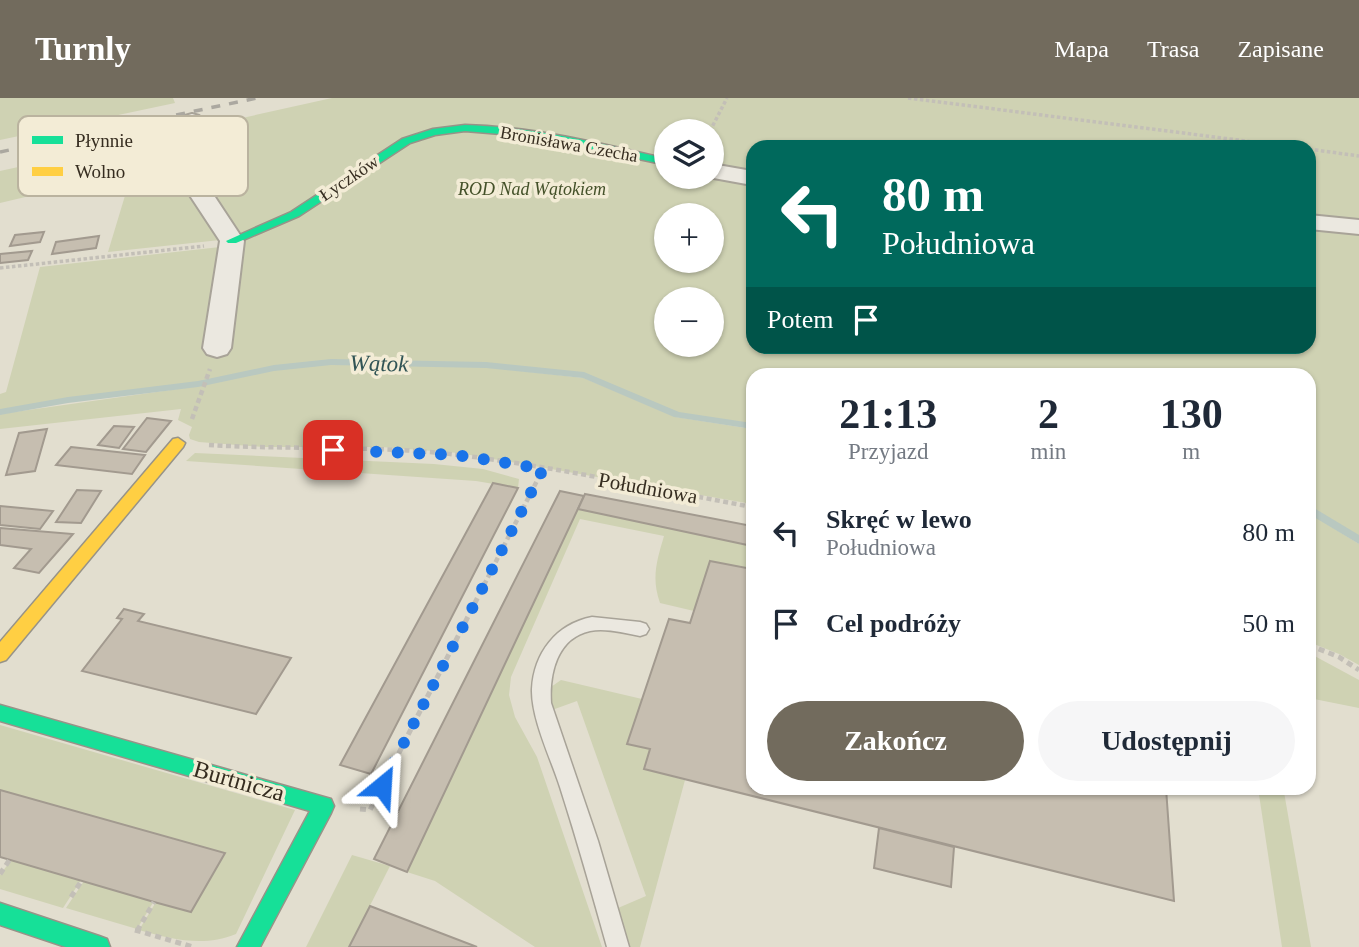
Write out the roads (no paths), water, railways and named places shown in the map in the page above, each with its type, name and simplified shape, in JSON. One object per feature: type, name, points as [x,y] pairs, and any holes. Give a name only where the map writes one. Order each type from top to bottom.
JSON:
[{"type":"street","name":"Łyczków","points":[[232,241],[262,232],[393,149],[425,133],[441,128],[470,127]]},
{"type":"street","name":"Bronisława Czecha","points":[[470,127],[564,141],[654,159]]},
{"type":"street","points":[[724,173],[746,177]]},
{"type":"street","points":[[202,196],[232,241],[217,348]]},
{"type":"street","points":[[1316,223],[1359,227]]},
{"type":"street","points":[[0,655],[178,443]]},
{"type":"street","name":"Burtnicza","points":[[0,713],[324,806],[248,947]]},
{"type":"street","points":[[0,914],[99,947]]},
{"type":"lane","points":[[618,947],[588,841],[542,703],[541,689],[543,666],[565,635],[587,624],[613,624],[639,629]]},
{"type":"waterway","name":"Wątok","points":[[0,412],[68,400],[198,384],[274,368],[331,362],[486,365],[584,375],[677,415],[746,425]]},
{"type":"waterway","name":"Wątok","points":[[1316,513],[1359,540]]},
{"type":"railway","points":[[171,116],[257,98]]},
{"type":"railway","points":[[0,152],[18,148]]},
{"type":"park label","name":"ROD Nad Wątokiem","points":[[532,189]]}]
